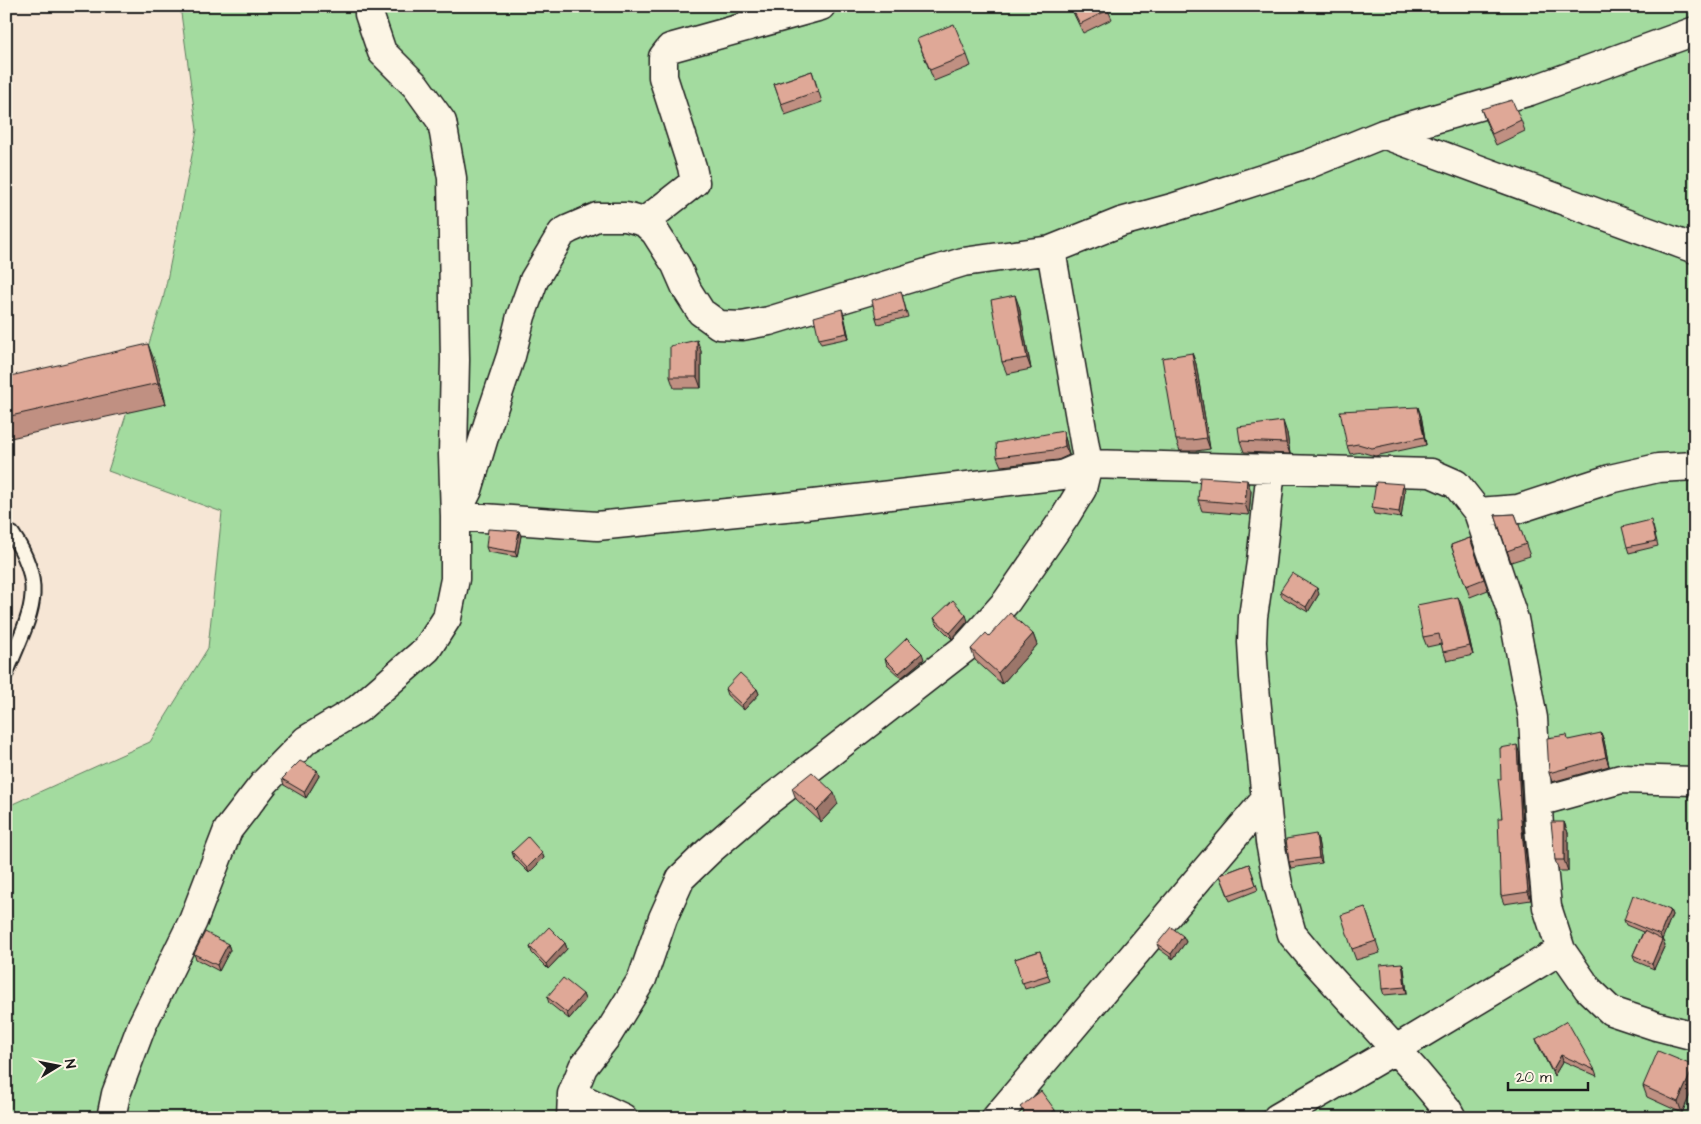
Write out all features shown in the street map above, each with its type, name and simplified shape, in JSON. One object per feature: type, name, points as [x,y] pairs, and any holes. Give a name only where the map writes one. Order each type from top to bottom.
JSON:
[{"type":"street","points":[[111,1118],[116,1094],[142,1025],[193,920],[228,830],[265,782],[306,740],[358,709],[427,649],[447,618],[455,579],[456,516],[453,454],[455,360],[452,178],[442,122],[416,86],[382,52],[369,14],[370,6]]},
{"type":"street","points":[[644,222],[695,182],[692,167],[663,77],[663,57],[670,48],[821,6]]},
{"type":"street","points":[[456,516],[468,490],[511,356],[521,316],[534,280],[562,233],[597,217],[626,217],[644,222],[655,232],[676,265],[686,290],[701,312],[719,324],[742,326],[769,322],[964,262],[1051,250],[1121,222],[1172,208],[1308,164],[1383,134],[1530,91],[1695,31]]},
{"type":"street","points":[[1383,134],[1695,249]]},
{"type":"street","points":[[623,1118],[572,1106],[583,1067],[607,1036],[642,979],[663,918],[681,878],[759,808],[965,648],[1007,602],[1082,489],[1088,464],[1051,250]]},
{"type":"street","points":[[456,516],[597,526],[796,506],[1062,475],[1088,464],[1430,473],[1456,484],[1478,512],[1514,619],[1533,718],[1547,907],[1561,950],[1588,989],[1611,1011],[1656,1026],[1695,1036]]},
{"type":"street","points":[[1478,512],[1518,509],[1610,479],[1658,468],[1695,466]]},
{"type":"street","points":[[1271,469],[1253,617],[1254,677],[1265,800],[1278,885],[1292,934],[1396,1050],[1447,1109],[1452,1118]]},
{"type":"street","points":[[1538,802],[1621,779],[1695,782]]},
{"type":"street","points":[[996,1118],[1265,800]]},
{"type":"street","points":[[1277,1118],[1396,1050],[1561,950]]},
{"type":"lane","points":[[6,532],[12,534],[22,549],[29,566],[33,594],[32,608],[6,673]]},
{"type":"green space","points":[[180,6],[1695,6],[1695,1118],[6,1118],[6,807],[150,742],[208,648],[222,512],[108,471],[163,300],[197,130]]},
{"type":"building","points":[[1071,6],[1106,6],[1108,10],[1080,24]]},
{"type":"building","points":[[954,24],[967,55],[930,70],[917,39]]},
{"type":"building","points":[[812,71],[818,91],[781,104],[774,84]]},
{"type":"building","points":[[1512,100],[1521,120],[1492,134],[1481,109]]},
{"type":"building","points":[[901,291],[906,311],[876,318],[872,300]]},
{"type":"building","points":[[1015,295],[1027,358],[1002,362],[991,300]]},
{"type":"building","points":[[842,309],[847,333],[819,339],[814,317]]},
{"type":"building","points":[[697,340],[697,377],[670,377],[670,346]]},
{"type":"building","points":[[148,344],[158,383],[6,417],[6,377]]},
{"type":"building","points":[[1192,353],[1206,438],[1176,440],[1162,358]]},
{"type":"building","points":[[1418,407],[1424,437],[1372,448],[1358,444],[1347,446],[1340,411]]},
{"type":"building","points":[[1283,421],[1286,443],[1240,441],[1238,427]]},
{"type":"building","points":[[1063,431],[1065,446],[1054,450],[997,457],[996,443]]},
{"type":"building","points":[[1200,477],[1247,480],[1245,504],[1198,500]]},
{"type":"building","points":[[1376,482],[1403,484],[1399,512],[1372,508]]},
{"type":"building","points":[[1515,514],[1526,544],[1507,551],[1495,515]]},
{"type":"building","points":[[1651,520],[1656,541],[1627,547],[1622,527]]},
{"type":"building","points":[[488,529],[519,531],[515,552],[486,547]]},
{"type":"building","points":[[1470,538],[1484,579],[1466,586],[1451,545]]},
{"type":"building","points":[[1292,573],[1317,588],[1306,607],[1280,591]]},
{"type":"building","points":[[1458,597],[1470,646],[1443,652],[1439,634],[1423,637],[1417,605]]},
{"type":"building","points":[[953,600],[966,615],[950,633],[934,618]]},
{"type":"building","points":[[1010,613],[1033,634],[998,673],[971,649],[986,633],[989,636]]},
{"type":"building","points":[[907,638],[922,653],[899,673],[885,659]]},
{"type":"building","points":[[740,673],[757,689],[742,705],[725,689]]},
{"type":"building","points":[[1601,733],[1606,757],[1549,773],[1547,738],[1567,735],[1568,740]]},
{"type":"building","points":[[1517,745],[1521,820],[1528,892],[1501,896],[1498,818],[1502,818],[1498,779],[1501,779],[1500,748]]},
{"type":"building","points":[[300,761],[317,770],[304,792],[282,779]]},
{"type":"building","points":[[812,772],[834,793],[817,811],[792,788]]},
{"type":"building","points":[[1551,822],[1564,822],[1564,860],[1555,860]]},
{"type":"building","points":[[1316,834],[1319,858],[1289,862],[1286,839]]},
{"type":"building","points":[[528,837],[542,853],[527,868],[512,852]]},
{"type":"building","points":[[1249,864],[1256,885],[1228,895],[1220,875]]},
{"type":"building","points":[[1633,895],[1670,910],[1660,935],[1624,920]]},
{"type":"building","points":[[1365,907],[1376,941],[1352,949],[1341,915]]},
{"type":"building","points":[[549,927],[565,943],[546,964],[530,947]]},
{"type":"building","points":[[1171,927],[1183,936],[1171,954],[1157,944]]},
{"type":"building","points":[[1644,931],[1662,940],[1652,964],[1633,955]]},
{"type":"building","points":[[205,932],[228,944],[217,965],[194,954]]},
{"type":"building","points":[[1040,951],[1048,975],[1022,983],[1015,959]]},
{"type":"building","points":[[1402,963],[1405,987],[1382,989],[1380,965]]},
{"type":"building","points":[[563,978],[583,994],[567,1013],[547,997]]},
{"type":"building","points":[[1567,1021],[1595,1070],[1561,1055],[1552,1071],[1536,1039]]},
{"type":"building","points":[[1658,1051],[1694,1066],[1678,1102],[1643,1086]]},
{"type":"building","points":[[1041,1091],[1055,1110],[1044,1118],[1021,1118],[1024,1112],[1020,1107]]}]
